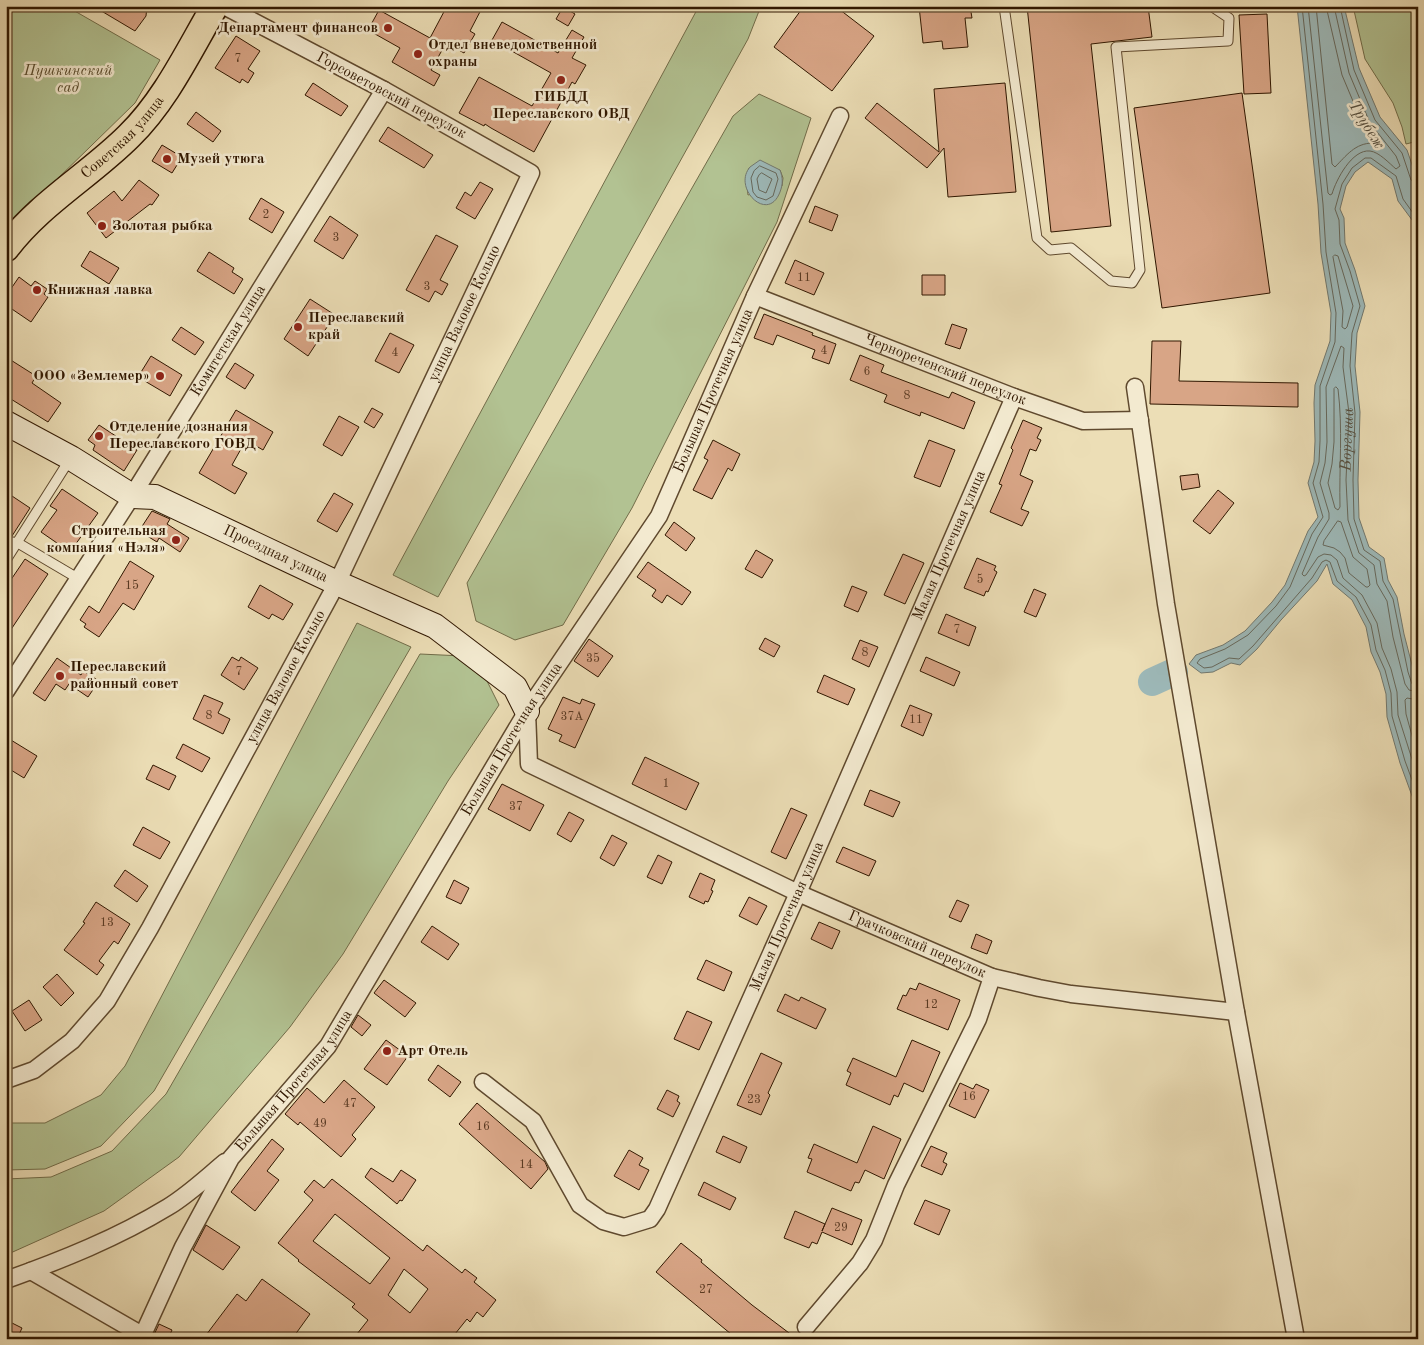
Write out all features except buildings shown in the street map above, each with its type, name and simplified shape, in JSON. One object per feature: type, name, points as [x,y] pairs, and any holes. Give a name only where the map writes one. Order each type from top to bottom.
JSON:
[{"type":"main road","name":"Советская улица","points":[[6,248],[30,220],[114,152],[147,116],[215,6]]},
{"type":"street","name":"Горсоветовский переулок","points":[[224,6],[384,90],[530,173]]},
{"type":"street","name":"Комитетская улица","points":[[6,691],[132,496],[384,90]]},
{"type":"street","name":"Большая Протечная улица","points":[[141,1337],[183,1247],[231,1158],[328,1046],[527,711],[659,516],[755,296],[840,116]]},
{"type":"street","name":"улица Валовое Кольцо","points":[[6,1080],[34,1070],[72,1040],[107,1002],[150,928],[337,583],[530,173]]},
{"type":"street","name":"Чернореченский переулок","points":[[755,296],[1014,397],[1083,421],[1140,420]]},
{"type":"street","points":[[1136,386],[1166,604],[1236,1012],[1296,1339]]},
{"type":"street","name":"Малая Протечная улица","points":[[483,1082],[533,1121],[580,1205],[604,1222],[624,1227],[650,1219],[657,1209],[798,892],[1014,397]]},
{"type":"street","name":"Проездная улица","points":[[6,423],[71,458],[132,496],[154,497],[337,583],[435,626],[515,687],[527,711]]},
{"type":"street","name":"Грачковский переулок","points":[[527,711],[529,764],[798,892],[992,977],[978,1019],[896,1185],[874,1240],[860,1262],[806,1327]]},
{"type":"street","points":[[992,977],[1072,994],[1236,1012]]},
{"type":"street","points":[[6,1280],[68,1257],[109,1238],[169,1206],[231,1158]]},
{"type":"street","points":[[31,1271],[141,1337]]},
{"type":"lane","points":[[1004,6],[1037,238],[1050,250],[1071,248],[1111,281],[1132,283],[1140,270],[1116,46],[1228,41],[1229,18],[1211,6]]},
{"type":"lane","points":[[6,560],[71,458]]},
{"type":"lane","points":[[6,541],[18,543],[79,579]]},
{"type":"green space","name":"Пушкинский сад","points":[[6,6],[66,6],[160,60],[135,103],[6,229]]},
{"type":"green space","points":[[699,6],[761,6],[748,39],[438,597],[393,575]]},
{"type":"green space","points":[[1353,6],[1418,6],[1418,141],[1406,144],[1393,103],[1365,59]]},
{"type":"green space","points":[[759,94],[811,118],[777,222],[632,508],[563,625],[515,640],[476,621],[467,583],[733,116]],"holes":[[[749,168],[780,170],[783,178],[782,186],[748,195],[746,178]]]},
{"type":"green space","points":[[357,623],[411,647],[154,1091],[101,1146],[45,1169],[6,1170],[6,1123],[45,1123],[101,1095],[125,1066]]},
{"type":"green space","points":[[420,654],[463,656],[485,677],[499,705],[448,781],[343,954],[290,1027],[179,1157],[104,1211],[6,1255],[6,1179],[51,1177],[112,1151],[166,1094]]},
{"type":"water","points":[[1297,6],[1344,6],[1359,68],[1380,117],[1407,150],[1418,182],[1418,228],[1398,201],[1392,179],[1368,162],[1355,172],[1346,186],[1340,209],[1344,218],[1345,243],[1365,306],[1357,333],[1355,366],[1360,412],[1359,518],[1369,547],[1384,558],[1388,580],[1397,597],[1418,688],[1418,818],[1387,717],[1386,694],[1380,672],[1371,652],[1366,627],[1352,600],[1333,584],[1327,564],[1317,581],[1257,649],[1240,665],[1231,663],[1213,672],[1201,673],[1189,664],[1196,655],[1223,645],[1245,631],[1272,602],[1285,585],[1308,531],[1318,517],[1308,483],[1314,462],[1315,385],[1330,341],[1331,313],[1321,253],[1318,204]]},
{"type":"water","points":[[760,160],[780,170],[782,176],[780,192],[775,201],[768,205],[760,204],[754,199],[748,193],[745,184],[746,175],[750,167]]},
{"type":"waterway","points":[[1152,682],[1174,672]]},
{"type":"place","name":"Департамент финансов","points":[[388,28]]},
{"type":"place","name":"Отдел вневедомственной охраны","points":[[418,54]]},
{"type":"place","name":"ГИБДД Переславского ОВД","points":[[561,80]]},
{"type":"place","name":"Музей утюга","points":[[167,159]]},
{"type":"place","name":"Золотая рыбка","points":[[102,226]]},
{"type":"place","name":"Книжная лавка","points":[[37,290]]},
{"type":"place","name":"Переславский край","points":[[298,327]]},
{"type":"place","name":"ООО «Землемер»","points":[[160,376]]},
{"type":"place","name":"Отделение дознания Переславского ГОВД","points":[[99,436]]},
{"type":"place","name":"Строительная компания «Нэля»","points":[[176,540]]},
{"type":"place","name":"Переславский районный совет","points":[[60,676]]},
{"type":"place","name":"Арт Отель","points":[[387,1051]]},
{"type":"water label","name":"Трубеж","points":[[1366,125]]},
{"type":"water label","name":"Воргуша","points":[[1349,439]]}]
